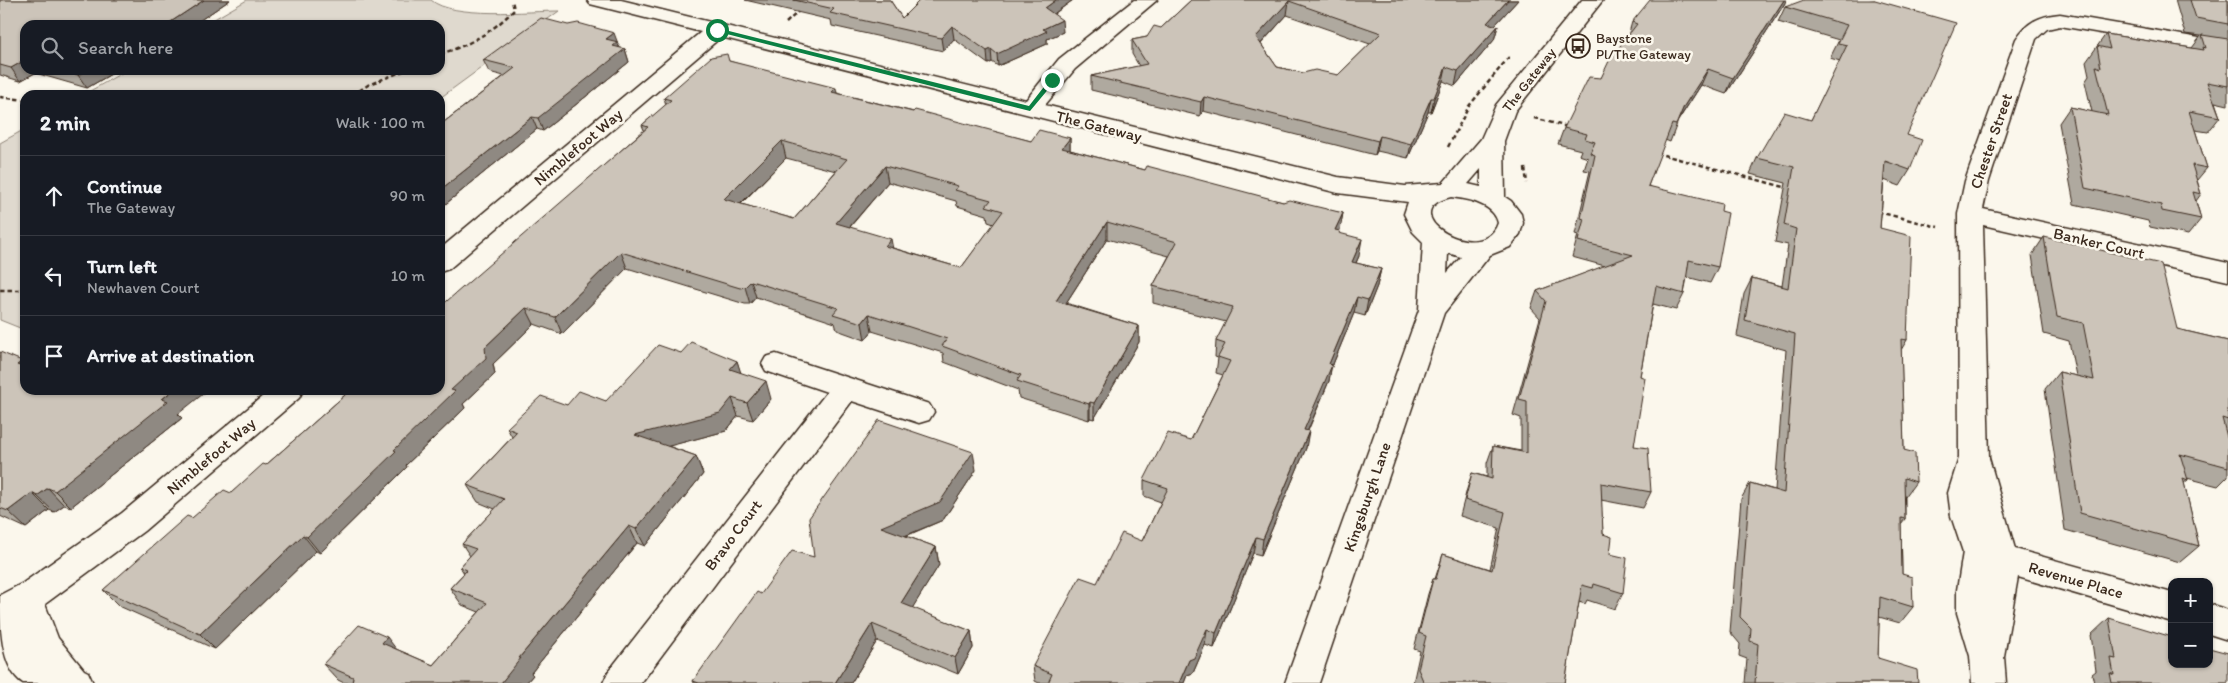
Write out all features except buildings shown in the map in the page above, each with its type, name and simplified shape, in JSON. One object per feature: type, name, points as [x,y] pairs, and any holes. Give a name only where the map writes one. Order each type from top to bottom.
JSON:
[{"type":"street","name":"The Gateway","points":[[597,0],[1338,185],[1405,194],[1444,191],[1492,142]]},
{"type":"street","points":[[1030,109],[1067,64],[1147,0]]},
{"type":"street","name":"The Gateway","points":[[1494,200],[1492,142],[1504,110],[1593,0]]},
{"type":"street","name":"Chester Street","points":[[1988,670],[1974,613],[1973,590],[1991,555],[1976,538],[1967,516],[1963,493],[1974,458],[1970,214],[1972,198],[2026,39],[2035,26],[2052,21],[2067,21],[2228,49]]},
{"type":"street","name":"Nimblefoot Way","points":[[445,259],[717,30]]},
{"type":"street","name":"The Gateway","points":[[1338,185],[1401,214],[1430,235]]},
{"type":"street","points":[[1466,190],[1494,200],[1504,209],[1510,219],[1510,230],[1505,238],[1495,245],[1481,249],[1466,249],[1450,246],[1430,235],[1418,221],[1416,212],[1426,197],[1444,191],[1466,190]]},
{"type":"street","name":"Banker Court","points":[[1970,214],[2228,272]]},
{"type":"street","name":"Kingsburgh Lane","points":[[1430,235],[1432,310]]},
{"type":"street","name":"Kingsburgh Lane","points":[[1302,683],[1432,310],[1481,249]]},
{"type":"street","points":[[776,364],[919,412]]},
{"type":"street","name":"Bravo Court","points":[[620,683],[846,388]]},
{"type":"street","name":"Nimblefoot Way","points":[[14,614],[73,582],[133,522],[283,395]]},
{"type":"street","name":"Revenue Place","points":[[1991,555],[2168,607]]},
{"type":"street","points":[[14,614],[14,640],[19,657],[30,669],[42,675],[74,682]]},
{"type":"street","points":[[2213,620],[2228,624]]},
{"type":"path","points":[[445,53],[466,47],[496,29],[514,10],[512,0]]},
{"type":"path","points":[[360,90],[393,75]]},
{"type":"path","points":[[0,97],[20,99]]},
{"type":"path","points":[[1532,124],[1534,118],[1575,129]]},
{"type":"path","points":[[1653,152],[1791,189]]},
{"type":"path","points":[[1524,164],[1527,183]]},
{"type":"path","points":[[1874,210],[1938,227]]},
{"type":"path","points":[[0,290],[20,290]]},
{"type":"shaded area","points":[[247,0],[431,0],[441,6],[473,12],[559,11],[445,94],[445,90],[92,90],[118,75],[445,75],[445,20],[213,20]]},
{"type":"shaded area","points":[[20,132],[20,328],[0,320],[0,143]]},
{"type":"place","name":"Baystone Pl/The Gateway","points":[[1578,46]]},
{"type":"route","points":[[717,30],[1030,109],[1052,80]]}]
